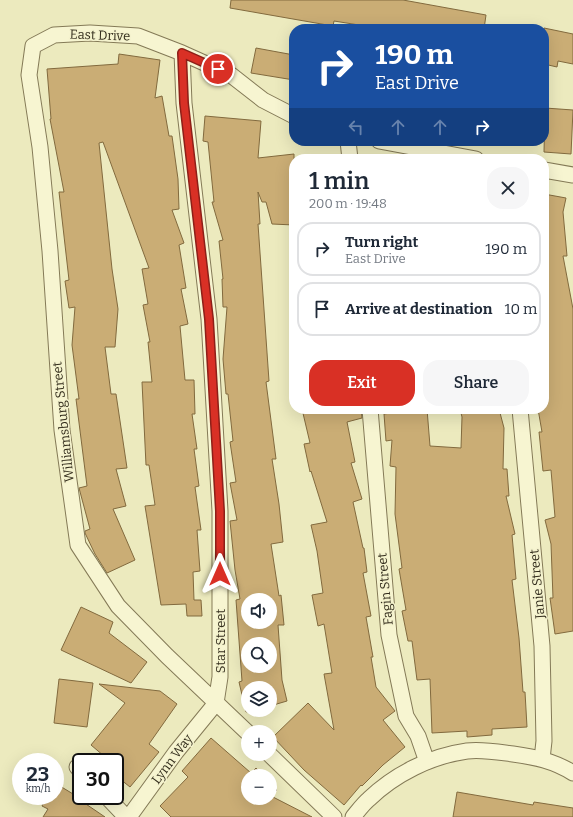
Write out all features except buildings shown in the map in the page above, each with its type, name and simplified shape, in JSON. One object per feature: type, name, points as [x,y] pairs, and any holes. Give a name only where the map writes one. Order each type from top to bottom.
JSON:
[{"type":"street","name":"East Drive","points":[[33,46],[54,35],[90,33],[138,36],[182,53],[231,75],[263,100],[289,113]]},
{"type":"street","name":"Williamsburg Street","points":[[33,46],[29,75],[40,147],[50,259],[62,430],[78,545],[118,606],[241,726]]},
{"type":"street","name":"Star Street","points":[[182,53],[184,103],[209,319],[219,496],[220,677],[216,703]]},
{"type":"street","points":[[407,146],[449,154]]},
{"type":"street","points":[[549,171],[573,175]]},
{"type":"street","name":"Fagin Street","points":[[370,414],[389,635],[406,716],[418,736],[427,762]]},
{"type":"street","name":"Janie Street","points":[[520,414],[542,646],[544,741],[542,759]]},
{"type":"street","name":"Lynn Way","points":[[115,805],[128,817],[176,752],[216,703]]},
{"type":"street","points":[[353,817],[369,799],[388,783],[407,771],[447,755],[468,751],[503,752],[542,759],[559,765],[573,773]]},
{"type":"street","points":[[276,761],[334,817]]},
{"type":"route","points":[[218,69],[182,53],[184,103],[209,319],[220,511],[220,574]]}]
